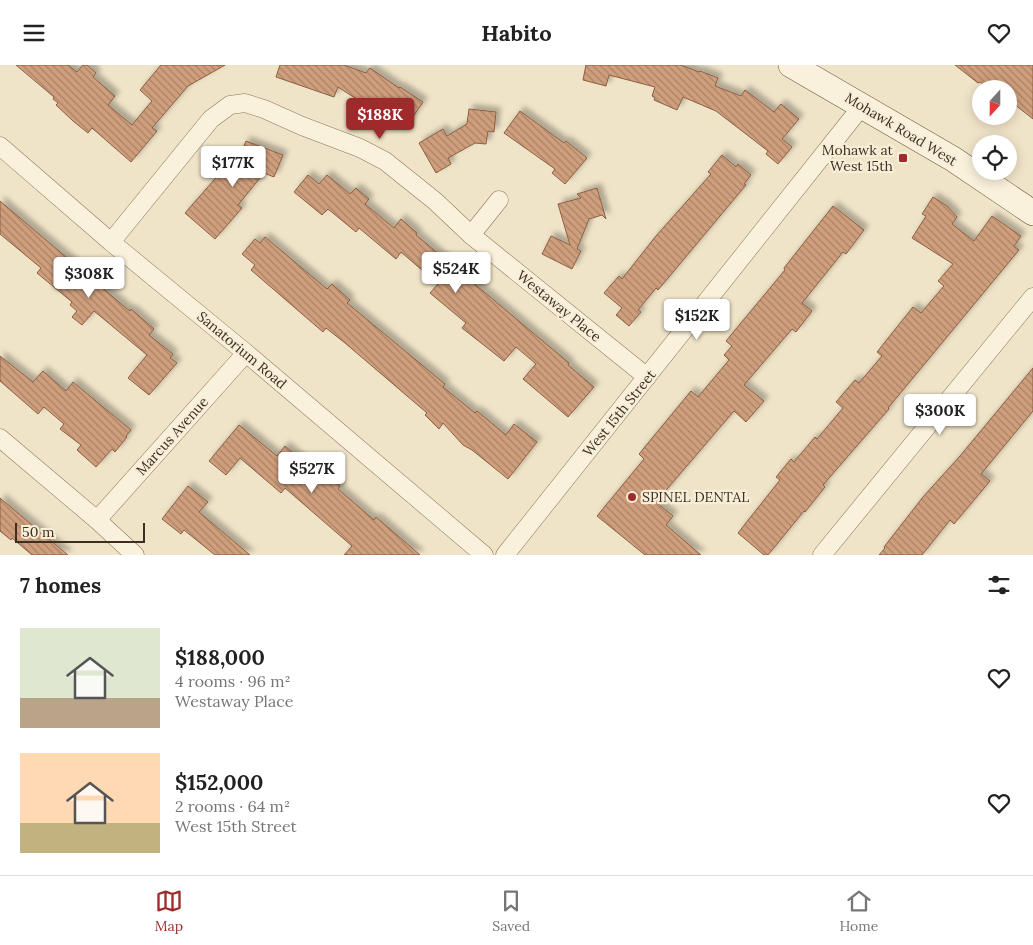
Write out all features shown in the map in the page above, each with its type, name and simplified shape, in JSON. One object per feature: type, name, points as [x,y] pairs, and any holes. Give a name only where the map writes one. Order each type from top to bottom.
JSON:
[{"type":"main road","name":"Mohawk Road West","points":[[791,65],[953,159],[1033,213]]},
{"type":"street","name":"Westaway Place","points":[[111,242],[211,119],[230,105],[245,103],[360,148],[385,161],[434,201],[471,235],[647,377]]},
{"type":"street","name":"West 15th Street","points":[[505,555],[862,106]]},
{"type":"street","name":"Sanatorium Road","points":[[0,146],[111,242],[246,353],[484,555]]},
{"type":"street","points":[[471,235],[499,200]]},
{"type":"street","points":[[822,555],[1033,297]]},
{"type":"street","name":"Marcus Avenue","points":[[97,521],[246,353]]},
{"type":"street","points":[[0,439],[135,555]]},
{"type":"building","points":[[16,65],[68,65],[77,72],[83,65],[87,65],[96,73],[93,77],[115,96],[108,105],[132,125],[152,101],[140,90],[161,65],[225,65],[188,86],[152,128],[157,131],[131,162],[92,128],[88,133],[73,121],[56,105],[58,103],[53,99],[54,97]]},
{"type":"building","points":[[280,65],[344,65],[366,73],[370,68],[423,102],[404,130],[338,87],[334,97],[276,77]]},
{"type":"building","points":[[586,65],[681,65],[718,78],[715,86],[741,96],[745,90],[774,112],[781,104],[799,119],[782,139],[792,147],[778,164],[766,154],[768,151],[716,111],[683,97],[677,110],[654,100],[655,98],[652,96],[655,87],[609,75],[606,86],[583,80]]},
{"type":"building","points":[[955,65],[1033,65],[1033,119],[1018,107],[1018,80],[974,80]]},
{"type":"building","points":[[469,109],[496,112],[494,132],[488,131],[486,144],[475,143],[448,158],[451,164],[436,173],[419,143],[443,129],[447,136],[467,124]]},
{"type":"building","points":[[520,111],[564,143],[566,141],[587,158],[565,184],[552,173],[555,169],[504,133]]},
{"type":"building","points":[[246,141],[283,155],[274,177],[264,173],[238,205],[242,208],[215,239],[185,213],[229,163],[235,168]]},
{"type":"building","points":[[722,155],[736,167],[738,164],[751,175],[744,184],[746,185],[658,290],[656,288],[638,310],[641,312],[629,326],[616,315],[622,308],[604,293],[619,276],[622,279],[656,236],[711,174],[708,172]]},
{"type":"building","points":[[308,175],[319,184],[327,175],[350,194],[356,188],[369,199],[365,204],[394,228],[401,219],[417,233],[416,235],[569,363],[568,365],[594,387],[568,417],[523,379],[536,364],[516,347],[504,361],[462,328],[466,323],[430,293],[438,284],[401,252],[396,259],[359,228],[356,232],[328,209],[322,215],[294,192]]},
{"type":"building","points":[[597,188],[606,219],[602,215],[589,219],[577,249],[581,251],[572,269],[542,254],[551,236],[570,245],[558,204],[581,198],[577,194]]},
{"type":"building","points":[[933,197],[947,206],[957,217],[952,224],[974,241],[992,216],[1021,236],[1014,246],[1019,250],[889,409],[823,485],[825,487],[805,512],[768,555],[764,555],[738,533],[780,480],[776,477],[791,459],[794,462],[815,437],[817,439],[843,408],[836,402],[855,380],[859,383],[882,356],[877,352],[913,307],[921,313],[944,286],[938,281],[953,264],[912,238],[926,216],[922,214]]},
{"type":"building","points":[[0,201],[126,308],[130,311],[131,309],[154,329],[149,335],[173,354],[170,358],[177,363],[149,395],[128,378],[147,355],[94,311],[82,325],[72,317],[77,311],[70,305],[72,302],[37,273],[41,268],[0,234]]},
{"type":"building","points":[[833,206],[864,230],[846,254],[843,252],[802,303],[812,311],[796,332],[792,329],[744,385],[764,401],[746,422],[734,411],[656,502],[673,516],[666,525],[701,555],[645,555],[597,516],[644,459],[639,454],[691,391],[698,397],[729,360],[724,355],[732,346],[726,341],[785,270],[784,268]]},
{"type":"building","points":[[265,237],[327,289],[332,284],[350,300],[347,303],[445,384],[443,387],[475,413],[477,411],[506,435],[514,424],[537,442],[508,479],[463,445],[443,423],[439,429],[425,415],[427,413],[345,343],[326,328],[323,332],[251,270],[255,265],[242,254],[255,239],[260,243]]},
{"type":"building","points":[[0,356],[33,382],[43,371],[66,391],[73,382],[131,430],[127,437],[115,452],[112,449],[96,467],[77,450],[81,445],[60,429],[64,424],[44,407],[38,414],[0,381]]},
{"type":"building","points":[[1033,368],[1033,411],[981,474],[990,481],[954,524],[950,520],[922,555],[879,555],[923,497],[960,456]]},
{"type":"building","points":[[239,425],[277,456],[285,446],[318,474],[321,470],[340,486],[338,489],[374,520],[376,517],[420,555],[344,555],[352,546],[285,488],[281,493],[240,458],[226,475],[209,461]]},
{"type":"building","points":[[188,486],[208,502],[199,512],[250,555],[215,555],[184,530],[181,534],[162,519]]},
{"type":"building","points":[[0,498],[68,555],[32,555],[12,538],[11,540],[0,531]]},
{"type":"place","name":"Mohawk at West 15th","points":[[903,158]]},
{"type":"place","name":"SPINEL DENTAL","points":[[632,497]]}]
